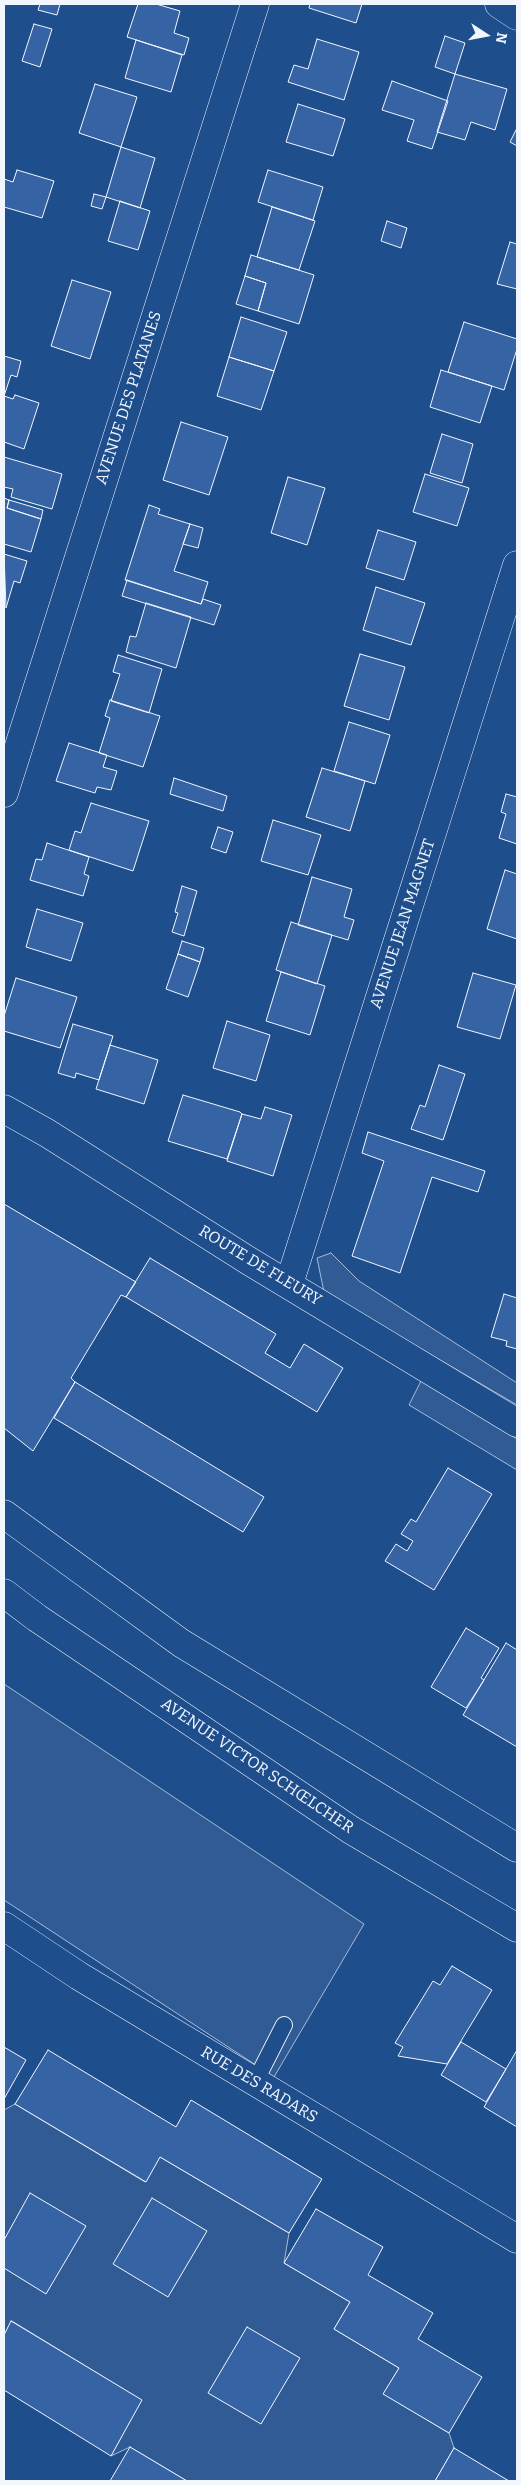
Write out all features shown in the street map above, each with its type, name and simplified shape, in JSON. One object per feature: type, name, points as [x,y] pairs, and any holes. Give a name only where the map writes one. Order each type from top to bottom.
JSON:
[{"type":"street","name":"AVENUE DES PLATANES","points":[[4,793],[255,4]]},
{"type":"street","points":[[500,4],[517,16]]},
{"type":"street","name":"AVENUE JEAN MAGNET","points":[[289,1284],[517,564]]},
{"type":"street","name":"ROUTE DE FLEURY","points":[[4,1110],[47,1134],[517,1423]]},
{"type":"street","points":[[4,1514],[181,1644],[517,1848]]},
{"type":"street","name":"AVENUE VICTOR SCHŒLCHER","points":[[4,1593],[37,1618],[351,1830],[517,1928]]},
{"type":"street","name":"RUE DES RADARS","points":[[4,1926],[79,1976],[487,2219],[517,2240]]},
{"type":"lane","points":[[255,2082],[284,2025]]},
{"type":"shaded area","points":[[331,1253],[359,1281],[517,1383],[517,1405],[324,1292],[317,1258]]},
{"type":"shaded area","points":[[421,1381],[517,1439],[517,1470],[409,1405]]},
{"type":"shaded area","points":[[4,1684],[364,1924],[274,2077],[4,1900]]},
{"type":"shaded area","points":[[15,2104],[145,2182],[160,2157],[289,2233],[284,2263],[350,2302],[334,2329],[399,2368],[384,2394],[449,2433],[454,2448],[435,2481],[187,2481],[130,2447],[111,2456],[141,2400],[12,2321],[4,2335],[4,2110]]},
{"type":"building","points":[[40,4],[60,4],[57,15],[38,10]]},
{"type":"building","points":[[138,4],[156,4],[180,11],[174,33],[189,38],[184,55],[127,37]]},
{"type":"building","points":[[310,4],[362,4],[356,23],[309,8]]},
{"type":"building","points":[[34,24],[52,29],[40,67],[22,61]]},
{"type":"building","points":[[445,36],[465,43],[455,74],[435,67]]},
{"type":"building","points":[[317,39],[359,52],[344,100],[288,82],[294,65],[308,69]]},
{"type":"building","points":[[136,40],[182,55],[171,92],[125,78]]},
{"type":"building","points":[[455,74],[507,89],[495,130],[471,122],[465,140],[437,132]]},
{"type":"building","points":[[392,81],[448,101],[432,149],[407,141],[414,120],[382,110]]},
{"type":"building","points":[[95,84],[137,97],[121,147],[79,133]]},
{"type":"building","points":[[298,104],[345,119],[333,156],[286,142]]},
{"type":"building","points":[[517,128],[517,146],[510,142]]},
{"type":"building","points":[[121,147],[155,158],[140,208],[106,197]]},
{"type":"building","points":[[17,170],[54,181],[42,218],[4,207],[4,179],[13,182]]},
{"type":"building","points":[[268,170],[323,187],[313,220],[258,202]]},
{"type":"building","points":[[94,194],[106,197],[102,209],[91,206]]},
{"type":"building","points":[[120,201],[150,211],[138,250],[108,241]]},
{"type":"building","points":[[272,207],[315,221],[299,270],[257,257]]},
{"type":"building","points":[[387,221],[407,228],[401,248],[381,241]]},
{"type":"building","points":[[510,242],[517,244],[517,289],[497,284]]},
{"type":"building","points":[[251,255],[314,275],[299,324],[258,311],[266,283],[245,276]]},
{"type":"building","points":[[245,276],[266,283],[258,311],[236,304]]},
{"type":"building","points":[[72,280],[111,292],[90,359],[51,346]]},
{"type":"building","points":[[241,317],[287,332],[274,371],[229,357]]},
{"type":"building","points":[[464,322],[517,339],[517,349],[504,390],[448,372]]},
{"type":"building","points":[[4,356],[21,361],[17,377],[11,375],[4,396]]},
{"type":"building","points":[[229,357],[274,371],[261,410],[217,396]]},
{"type":"building","points":[[441,370],[492,386],[480,423],[430,407]]},
{"type":"building","points":[[15,395],[39,403],[24,449],[4,442],[4,396],[13,399]]},
{"type":"building","points":[[181,422],[228,437],[209,495],[163,480]]},
{"type":"building","points":[[442,434],[473,444],[462,483],[430,473]]},
{"type":"building","points":[[4,457],[62,474],[52,509],[11,497],[13,489],[4,487]]},
{"type":"building","points":[[425,474],[469,488],[457,526],[413,512]]},
{"type":"building","points":[[288,477],[325,488],[307,545],[271,533]]},
{"type":"building","points":[[4,498],[9,500],[7,508],[41,519],[31,552],[4,544]]},
{"type":"building","points":[[9,500],[43,510],[41,519],[7,508]]},
{"type":"building","points":[[149,505],[160,509],[158,514],[190,524],[174,571],[208,582],[201,604],[125,580]]},
{"type":"building","points":[[190,524],[203,528],[198,548],[183,544]]},
{"type":"building","points":[[378,530],[416,542],[404,580],[366,568]]},
{"type":"building","points":[[4,554],[27,561],[20,583],[14,581],[6,608]]},
{"type":"building","points":[[127,580],[201,604],[203,599],[221,605],[214,625],[122,596]]},
{"type":"building","points":[[376,587],[425,603],[411,645],[363,630]]},
{"type":"building","points":[[146,603],[191,617],[176,668],[126,652],[130,636],[136,637]]},
{"type":"building","points":[[360,654],[405,667],[389,720],[344,706]]},
{"type":"building","points":[[118,655],[162,669],[149,713],[111,701],[120,674],[113,672]]},
{"type":"building","points":[[110,700],[160,716],[143,767],[99,753],[110,718],[105,716]]},
{"type":"building","points":[[349,722],[390,735],[375,784],[334,771]]},
{"type":"building","points":[[69,743],[107,755],[103,767],[117,771],[111,790],[97,787],[95,793],[56,781]]},
{"type":"building","points":[[322,768],[365,781],[350,831],[306,817]]},
{"type":"building","points":[[174,778],[227,796],[223,811],[170,794]]},
{"type":"building","points":[[506,794],[517,797],[517,844],[499,838],[506,814],[501,812]]},
{"type":"building","points":[[91,803],[149,821],[133,871],[69,850],[75,831],[81,833]]},
{"type":"building","points":[[273,820],[321,835],[308,875],[261,861]]},
{"type":"building","points":[[218,827],[233,832],[226,853],[211,848]]},
{"type":"building","points":[[47,843],[89,857],[84,874],[89,876],[83,896],[30,880],[36,859],[42,860]]},
{"type":"building","points":[[505,870],[517,874],[517,939],[487,929]]},
{"type":"building","points":[[312,877],[352,889],[344,917],[354,920],[348,940],[298,925]]},
{"type":"building","points":[[182,886],[197,891],[184,936],[172,932],[178,913],[175,912]]},
{"type":"building","points":[[37,909],[83,923],[71,961],[26,947]]},
{"type":"building","points":[[291,922],[332,935],[317,984],[276,970]]},
{"type":"building","points":[[182,941],[204,948],[200,962],[178,954]]},
{"type":"building","points":[[178,954],[200,962],[188,997],[166,989]]},
{"type":"building","points":[[281,972],[325,986],[310,1035],[266,1021]]},
{"type":"building","points":[[473,973],[516,985],[500,1039],[457,1027]]},
{"type":"building","points":[[16,978],[77,997],[60,1048],[4,1031],[4,1016]]},
{"type":"building","points":[[227,1021],[270,1035],[256,1081],[213,1068]]},
{"type":"building","points":[[73,1024],[113,1036],[99,1080],[76,1073],[75,1078],[58,1073]]},
{"type":"building","points":[[110,1045],[158,1060],[144,1104],[96,1089]]},
{"type":"building","points":[[439,1065],[465,1074],[443,1140],[411,1129],[420,1105],[425,1107]]},
{"type":"building","points":[[183,1095],[242,1114],[227,1159],[168,1141]]},
{"type":"building","points":[[265,1107],[292,1115],[273,1176],[227,1161],[242,1114],[261,1119]]},
{"type":"building","points":[[368,1132],[485,1171],[478,1192],[432,1177],[400,1273],[352,1256],[384,1161],[362,1153]]},
{"type":"building","points":[[4,1204],[136,1282],[126,1297],[121,1295],[71,1378],[75,1382],[33,1451],[4,1428]]},
{"type":"building","points":[[150,1258],[276,1334],[265,1353],[290,1368],[304,1344],[343,1368],[317,1412],[126,1297]]},
{"type":"building","points":[[504,1294],[517,1298],[517,1349],[506,1346],[507,1341],[491,1337]]},
{"type":"building","points":[[75,1382],[264,1497],[243,1532],[54,1418]]},
{"type":"building","points":[[448,1468],[492,1494],[434,1590],[385,1561],[396,1544],[407,1551],[413,1541],[401,1534],[411,1519],[416,1522]]},
{"type":"building","points":[[466,1628],[499,1648],[481,1678],[484,1680],[466,1708],[431,1687]]},
{"type":"building","points":[[506,1643],[517,1650],[517,1747],[463,1715]]},
{"type":"building","points":[[452,1966],[492,1990],[447,2064],[398,2056],[403,2047],[395,2043],[433,1981],[440,1985]]},
{"type":"building","points":[[461,2042],[506,2069],[486,2102],[441,2075]]},
{"type":"building","points":[[4,2047],[26,2060],[4,2099]]},
{"type":"building","points":[[48,2050],[176,2127],[191,2100],[322,2179],[289,2233],[160,2157],[146,2182],[15,2104]]},
{"type":"building","points":[[517,2050],[517,2127],[484,2107]]},
{"type":"building","points":[[30,2193],[86,2226],[46,2294],[4,2268],[4,2240]]},
{"type":"building","points":[[152,2198],[207,2231],[168,2297],[113,2264]]},
{"type":"building","points":[[316,2209],[383,2247],[368,2275],[433,2313],[418,2339],[482,2377],[449,2433],[383,2394],[399,2368],[334,2329],[350,2302],[284,2263]]},
{"type":"building","points":[[11,2321],[142,2400],[111,2456],[4,2390],[4,2335]]},
{"type":"building","points":[[247,2327],[300,2358],[261,2424],[208,2393]]},
{"type":"building","points":[[130,2447],[187,2481],[110,2481]]},
{"type":"building","points":[[454,2448],[509,2481],[435,2481]]}]
